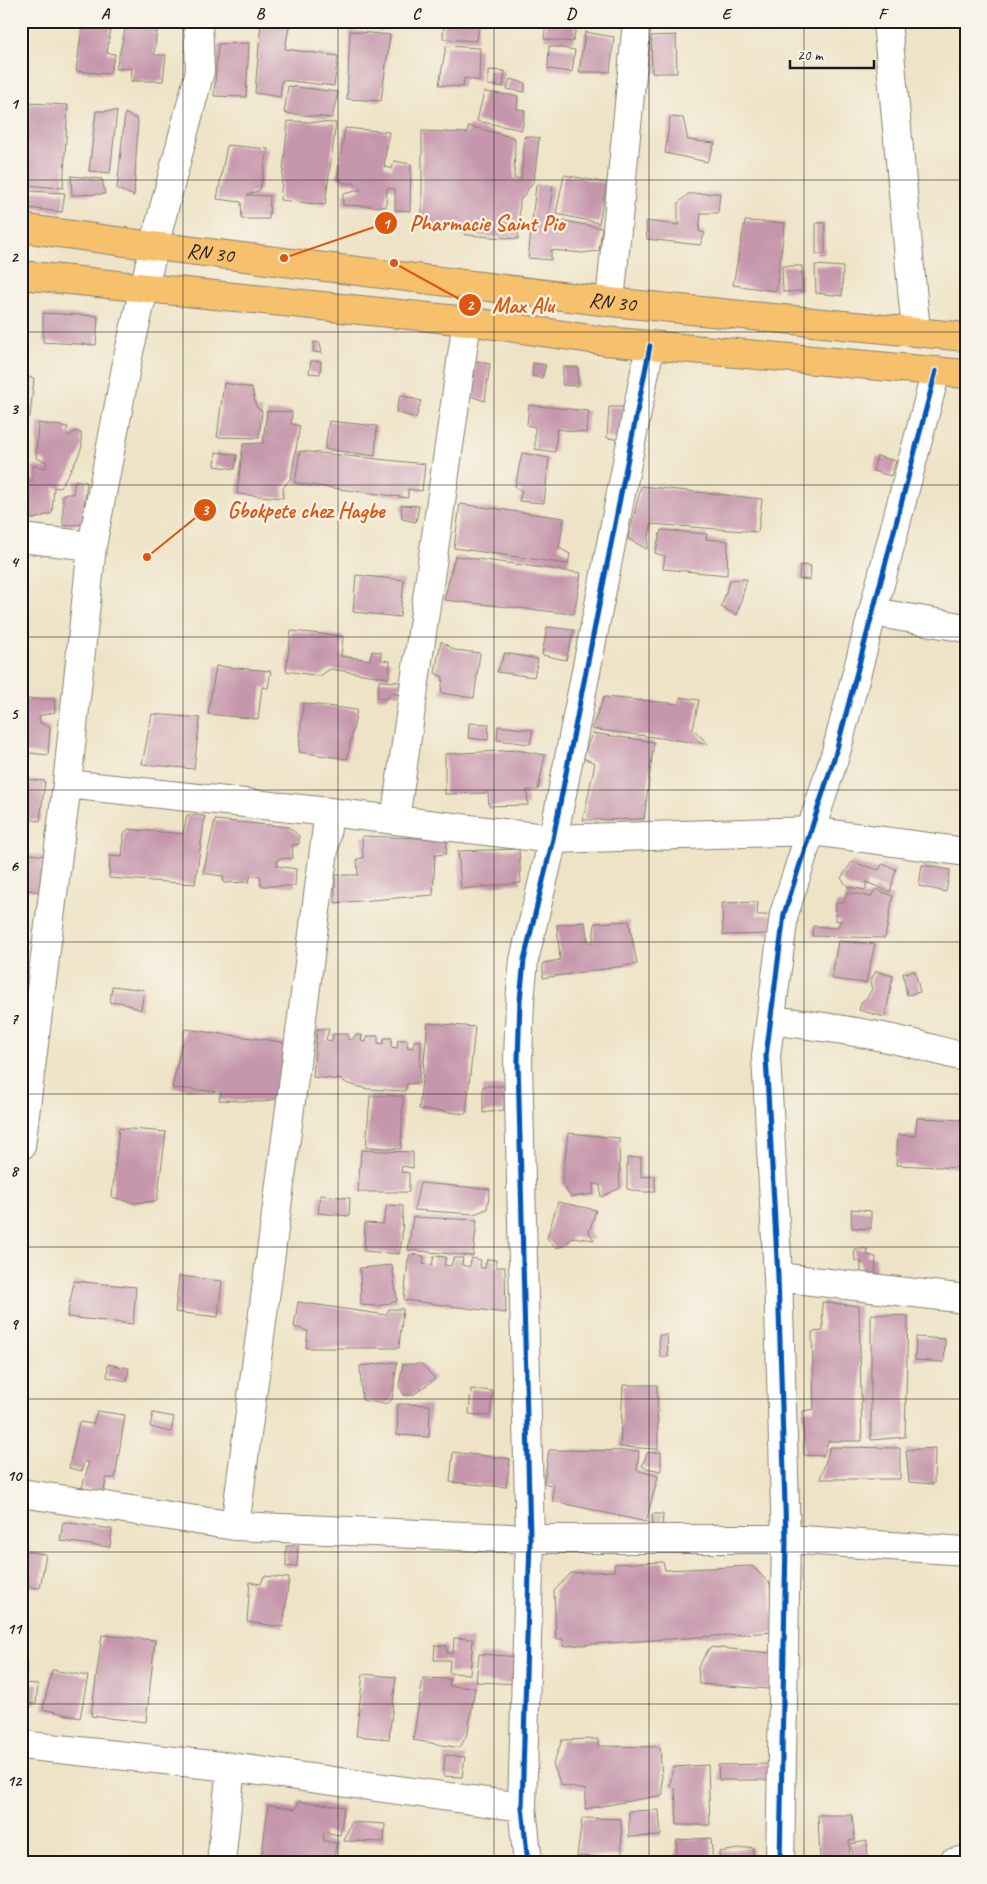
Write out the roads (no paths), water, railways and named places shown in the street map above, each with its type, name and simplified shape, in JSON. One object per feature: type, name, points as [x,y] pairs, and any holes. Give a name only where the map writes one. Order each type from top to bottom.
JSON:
[{"type":"main road","name":"RN 30","points":[[21,228],[610,302],[966,337]]},
{"type":"main road","name":"RN 30","points":[[21,275],[467,321],[605,342],[966,374]]},
{"type":"street","points":[[21,1146],[67,784],[92,546],[129,352],[146,287],[154,246],[200,71],[198,21]]},
{"type":"street","points":[[610,302],[637,21]]},
{"type":"street","points":[[887,21],[916,332]]},
{"type":"street","points":[[395,820],[467,321]]},
{"type":"street","points":[[528,1863],[522,1807],[530,1538],[519,1052],[524,960],[553,839],[650,346]]},
{"type":"street","points":[[780,1863],[786,1539],[778,1276],[766,1056],[784,914],[836,752],[936,371]]},
{"type":"street","points":[[21,538],[92,546]]},
{"type":"street","points":[[873,612],[966,628]]},
{"type":"street","points":[[67,784],[329,812],[553,839],[811,831],[966,852]]},
{"type":"street","points":[[235,1526],[329,812]]},
{"type":"street","points":[[771,1020],[866,1034],[912,1043],[966,1058]]},
{"type":"street","points":[[778,1276],[966,1299]]},
{"type":"street","points":[[21,1493],[235,1526],[530,1538],[786,1539],[966,1551]]},
{"type":"street","points":[[21,1745],[230,1768],[522,1807]]},
{"type":"street","points":[[221,1863],[230,1768]]},
{"type":"street","points":[[952,1863],[966,1860]]},
{"type":"place","name":"Pharmacie Saint Pio","points":[[284,258]]},
{"type":"place","name":"Max Alu","points":[[394,263]]},
{"type":"place","name":"Gbokpete chez Hagbe","points":[[147,557]]}]
